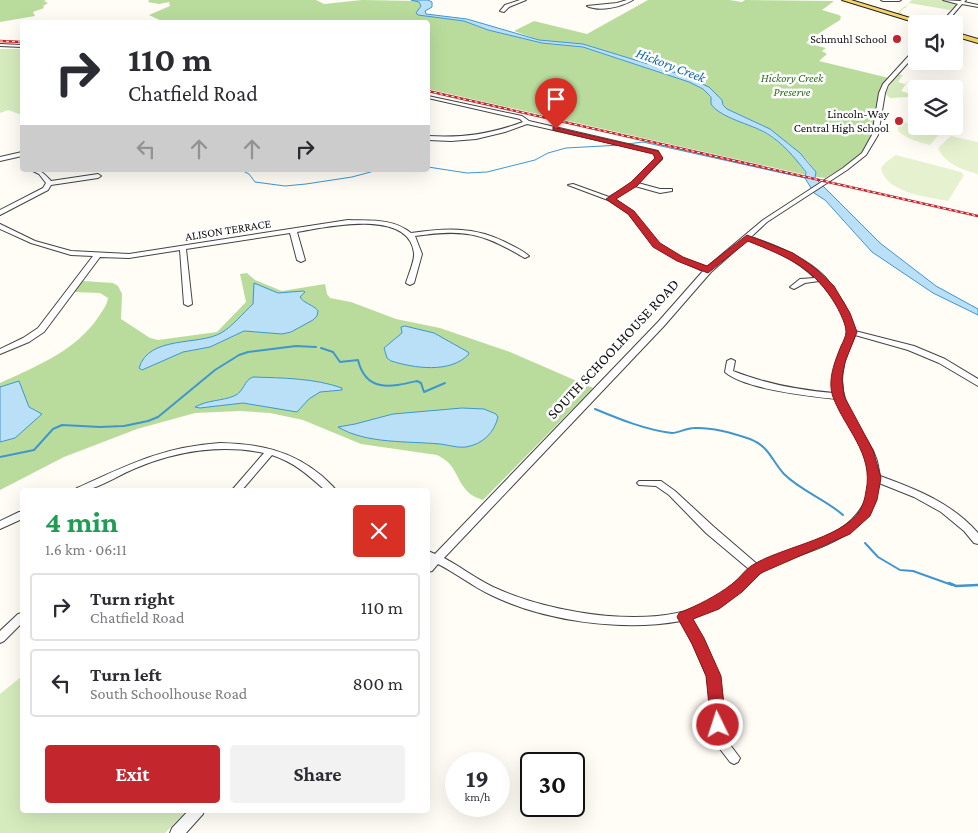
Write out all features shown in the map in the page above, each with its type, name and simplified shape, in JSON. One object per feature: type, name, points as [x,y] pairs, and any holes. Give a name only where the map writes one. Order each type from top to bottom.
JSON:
[{"type":"main road","points":[[837,0],[908,21]]},
{"type":"main road","points":[[845,0],[908,19]]},
{"type":"main road","points":[[963,36],[978,40]]},
{"type":"street","points":[[502,11],[507,6],[524,0]]},
{"type":"street","points":[[616,4],[593,4],[589,6],[591,8],[616,4],[631,0]]},
{"type":"street","points":[[883,0],[899,0]]},
{"type":"street","points":[[945,0],[978,6]]},
{"type":"street","points":[[951,15],[963,2]]},
{"type":"street","points":[[0,45],[20,46]]},
{"type":"street","name":"SOUTH SCHOOLHOUSE ROAD","points":[[432,557],[661,324],[708,270],[765,221],[852,164],[868,150],[875,136],[882,93],[886,84],[908,60]]},
{"type":"street","points":[[430,97],[522,118],[527,122],[656,152],[659,158],[634,184],[610,199]]},
{"type":"street","points":[[430,138],[476,137],[503,131],[527,122]]},
{"type":"street","points":[[0,159],[20,155]]},
{"type":"street","points":[[14,157],[20,163]]},
{"type":"street","points":[[39,172],[49,183]]},
{"type":"street","points":[[49,183],[98,176]]},
{"type":"street","points":[[0,213],[46,189],[49,183]]},
{"type":"street","points":[[571,184],[610,199],[631,212],[656,245],[680,259],[708,270]]},
{"type":"street","points":[[634,184],[660,191],[670,190]]},
{"type":"street","name":"ALISON TERRACE","points":[[0,226],[46,246],[71,253],[129,256],[348,222],[390,224],[409,235]]},
{"type":"street","points":[[410,283],[418,254],[409,235],[449,229],[463,230],[484,234],[505,243],[525,256]]},
{"type":"street","points":[[293,231],[301,260]]},
{"type":"street","points":[[432,557],[496,592],[545,609],[592,619],[636,621],[684,617],[714,605],[737,588],[756,570],[845,531],[864,516],[871,500],[875,478],[867,450],[838,396],[837,378],[840,362],[852,332],[845,313],[830,288],[822,279],[790,255],[747,238]]},
{"type":"street","points":[[183,249],[188,304]]},
{"type":"street","points":[[0,352],[26,340],[41,330],[98,255]]},
{"type":"street","points":[[794,287],[803,281],[822,279]]},
{"type":"street","points":[[852,332],[911,348],[942,361],[978,383]]},
{"type":"street","points":[[731,361],[729,372],[761,385],[812,394],[838,396]]},
{"type":"street","points":[[85,488],[150,459],[187,449],[215,446],[270,452],[290,459],[311,472],[330,488]]},
{"type":"street","points":[[239,488],[270,452]]},
{"type":"street","points":[[875,478],[924,496],[945,509],[973,532],[978,540]]},
{"type":"street","points":[[642,483],[658,483],[672,493],[710,530],[756,570]]},
{"type":"street","points":[[0,525],[20,517]]},
{"type":"street","points":[[684,617],[714,676],[719,740],[734,758]]},
{"type":"street","points":[[0,638],[20,619]]},
{"type":"street","points":[[177,833],[195,813]]},
{"type":"green space","points":[[0,0],[46,0],[44,1],[48,3],[43,6],[44,8],[33,12],[35,16],[0,22]]},
{"type":"green space","points":[[149,0],[316,0],[324,4],[362,0],[418,1],[421,6],[418,15],[464,21],[488,30],[542,43],[583,47],[689,82],[703,89],[712,99],[711,104],[718,110],[758,129],[779,143],[803,168],[806,175],[430,89],[430,20],[160,20],[149,15],[170,6],[169,2],[159,4],[148,2]]},
{"type":"green space","name":"Hickory Creek Preserve","points":[[648,0],[834,1],[822,10],[839,15],[841,17],[840,20],[806,43],[826,48],[822,51],[827,54],[819,61],[889,78],[881,91],[874,126],[865,148],[839,170],[825,178],[816,177],[816,172],[807,160],[789,144],[764,126],[727,109],[713,91],[703,84],[680,74],[587,45],[539,40],[514,31],[534,21],[587,34]]},
{"type":"green space","points":[[848,0],[897,13],[912,0],[941,0],[958,4],[950,10],[909,3],[905,7],[907,8],[900,12],[903,14],[897,14]]},
{"type":"green space","points":[[0,49],[20,49],[20,114],[8,110],[0,113]]},
{"type":"green space","points":[[897,74],[903,75],[898,82],[905,84],[908,81],[901,91],[908,93],[908,97],[890,98],[885,93]]},
{"type":"green space","points":[[903,122],[908,123],[908,135],[938,135],[930,145],[901,134],[898,131],[898,126]]},
{"type":"green space","points":[[951,136],[978,142],[978,174],[954,165],[941,153],[938,148]]},
{"type":"green space","points":[[896,155],[961,172],[964,175],[948,201],[919,195],[899,188],[884,176],[881,168]]},
{"type":"green space","points":[[247,273],[255,280],[282,291],[325,284],[330,298],[351,302],[396,319],[440,328],[510,352],[593,388],[483,500],[469,493],[449,463],[437,455],[361,444],[303,420],[270,413],[240,411],[195,413],[137,429],[64,457],[0,490],[0,383],[55,356],[68,348],[90,328],[103,310],[108,298],[100,293],[74,292],[83,281],[113,283],[118,286],[122,294],[121,319],[150,338],[158,340],[217,332],[246,302],[240,274]]},
{"type":"green space","points":[[20,678],[20,813],[184,813],[165,833],[0,833],[0,694]]},
{"type":"water","points":[[411,0],[428,0],[432,2],[432,7],[425,11],[426,14],[467,19],[539,40],[583,44],[682,75],[709,87],[722,100],[723,105],[727,109],[770,129],[800,153],[816,172],[815,178],[880,243],[936,286],[978,309],[978,315],[933,293],[872,252],[825,200],[814,193],[805,178],[806,172],[783,146],[766,133],[728,117],[715,109],[711,104],[711,97],[703,89],[689,82],[583,47],[542,43],[488,30],[464,21],[418,15],[416,13],[421,6],[419,2]]},
{"type":"water","points":[[254,283],[278,293],[305,292],[300,297],[318,311],[317,316],[291,332],[282,334],[244,331],[210,347],[183,352],[142,370],[139,368],[144,358],[153,350],[221,333],[253,304]]},
{"type":"water","points":[[405,326],[434,333],[469,354],[452,365],[432,368],[410,366],[391,361],[387,358],[384,348],[402,333],[401,327]]},
{"type":"water","points":[[253,377],[309,380],[342,388],[342,390],[320,392],[309,399],[297,412],[243,403],[195,407],[234,396]]},
{"type":"water","points":[[19,381],[29,407],[42,414],[15,438],[0,442],[0,387]]},
{"type":"water","points":[[462,408],[484,409],[496,414],[498,417],[491,433],[472,446],[456,447],[374,439],[338,427],[393,414]]},
{"type":"waterway","points":[[627,144],[643,142],[805,178]]},
{"type":"waterway","points":[[430,167],[467,173],[487,172],[535,160],[548,153],[566,148],[621,145]]},
{"type":"waterway","points":[[245,172],[255,182],[285,186],[352,177],[371,172]]},
{"type":"waterway","points":[[0,457],[34,450],[53,429],[62,425],[124,426],[158,417],[215,370],[239,355],[248,352],[296,346],[316,347]]},
{"type":"waterway","points":[[321,348],[333,352],[340,362],[358,360],[362,371],[373,383],[389,386],[417,381],[421,383],[424,392],[445,383]]},
{"type":"waterway","points":[[595,409],[633,424],[662,432],[672,433],[691,428],[708,428],[750,439],[762,446],[791,480],[843,515]]},
{"type":"waterway","points":[[865,543],[878,557],[900,570],[913,571],[952,585]]},
{"type":"waterway","points":[[949,583],[956,586],[978,585]]},
{"type":"railway","points":[[0,41],[20,42]]},
{"type":"railway","points":[[430,91],[978,216]]},
{"type":"place","name":"Schmuhl School","points":[[897,39]]},
{"type":"place","name":"Lincoln-Way Central High School","points":[[899,121]]},
{"type":"route","points":[[556,129],[656,152],[659,158],[634,184],[610,199],[631,212],[656,245],[680,259],[708,270],[747,238],[764,243],[790,255],[822,279],[830,288],[845,313],[852,332],[840,362],[837,378],[838,396],[873,464],[875,478],[871,500],[864,516],[845,531],[756,570],[737,588],[714,605],[684,617],[714,676],[718,725]]},
{"type":"water label","name":"Hickory Creek","points":[[671,65]]}]
